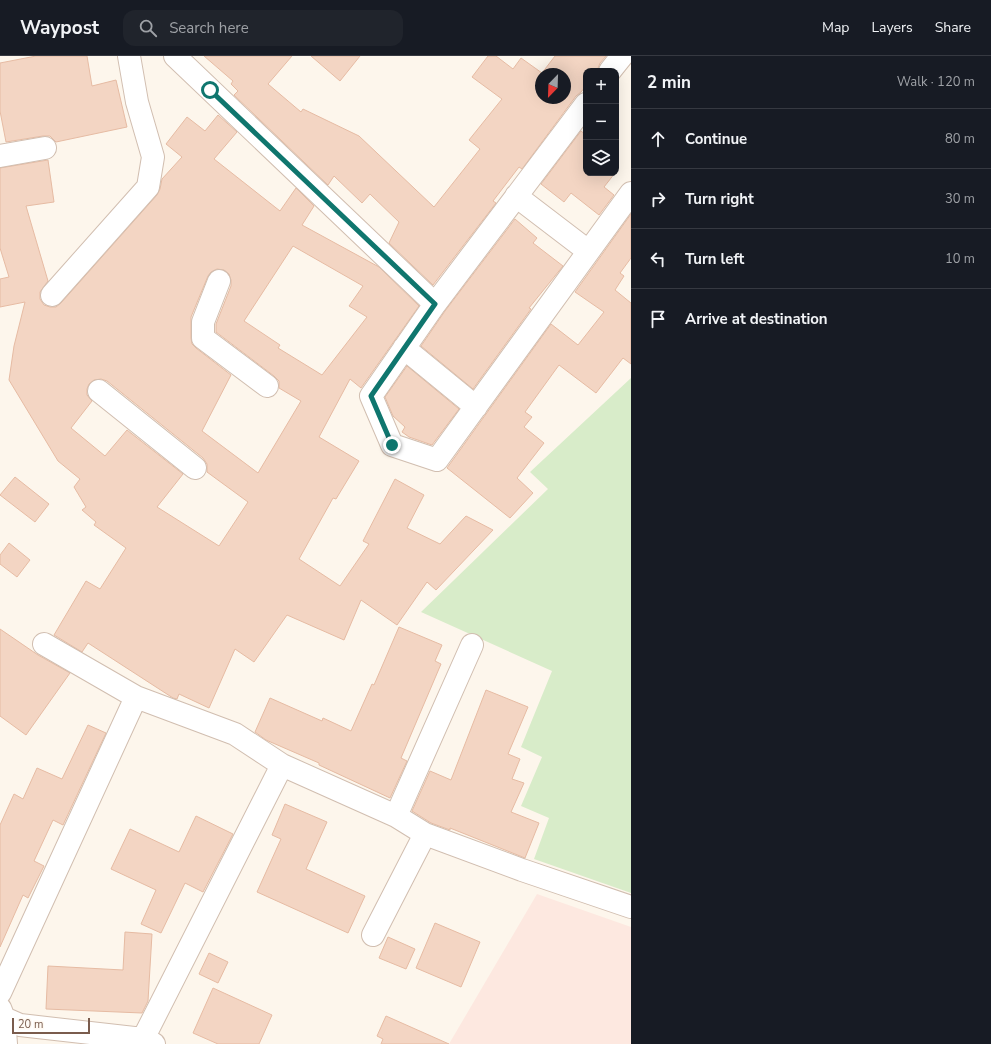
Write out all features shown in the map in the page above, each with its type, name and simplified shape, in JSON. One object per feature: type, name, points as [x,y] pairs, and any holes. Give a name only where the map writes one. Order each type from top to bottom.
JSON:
[{"type":"street","points":[[52,295],[148,187],[153,157],[137,102],[129,56]]},
{"type":"street","points":[[175,56],[435,304]]},
{"type":"street","points":[[612,68],[622,56]]},
{"type":"street","points":[[583,108],[435,304],[371,396],[392,445],[437,460],[631,193]]},
{"type":"street","points":[[0,156],[45,148]]},
{"type":"street","points":[[516,196],[588,251]]},
{"type":"street","points":[[219,282],[203,322],[203,338],[268,386]]},
{"type":"street","points":[[404,348],[476,407]]},
{"type":"street","points":[[99,391],[195,468]]},
{"type":"street","points":[[44,644],[136,697],[235,734],[282,765],[396,816],[425,834],[522,870],[631,907]]},
{"type":"street","points":[[396,816],[472,645]]},
{"type":"street","points":[[0,993],[136,697]]},
{"type":"street","points":[[2,1013],[20,1025],[149,1042],[282,765]]},
{"type":"street","points":[[373,935],[425,834]]},
{"type":"street","points":[[2,1013],[6,1044]]},
{"type":"shaded area","points":[[537,894],[631,927],[631,1044],[449,1044]]},
{"type":"green space","points":[[631,378],[631,893],[534,859],[549,818],[521,806],[542,757],[521,747],[552,671],[421,612],[548,489],[530,472]]},
{"type":"building","points":[[36,56],[87,56],[92,86],[116,80],[127,127],[56,142],[50,136],[43,136],[6,142],[0,111],[0,63]]},
{"type":"building","points":[[204,56],[292,56],[268,84],[301,112],[303,109],[359,136],[434,207],[480,149],[469,140],[502,99],[472,77],[488,56],[496,56],[513,69],[521,58],[535,68],[535,104],[570,104],[522,169],[519,167],[493,201],[496,203],[433,285],[389,243],[399,222],[370,194],[362,203],[334,176],[328,185],[234,95],[238,91],[231,84],[233,81]]},
{"type":"building","points":[[311,56],[360,56],[340,81]]},
{"type":"building","points":[[555,56],[606,56],[598,68],[583,68],[583,90],[571,103],[571,68],[546,68]]},
{"type":"building","points":[[218,115],[237,132],[214,159],[280,211],[296,188],[314,206],[302,225],[379,267],[419,306],[361,388],[350,379],[319,437],[359,461],[336,499],[333,498],[299,559],[340,586],[369,544],[363,541],[395,479],[424,495],[407,528],[440,544],[466,516],[493,530],[436,590],[427,582],[397,625],[361,600],[344,640],[287,615],[254,662],[235,649],[209,708],[179,694],[177,699],[173,698],[88,643],[82,652],[54,635],[86,581],[100,589],[126,548],[94,525],[96,522],[82,510],[86,507],[74,487],[80,479],[58,461],[9,380],[14,346],[25,302],[0,307],[0,279],[9,277],[0,248],[0,168],[48,160],[54,202],[26,206],[48,281],[40,292],[40,299],[44,305],[56,307],[157,195],[162,179],[182,157],[166,144],[187,117],[205,131]],"holes":[[[293,246],[363,286],[349,306],[367,317],[322,375],[278,348],[280,345],[244,321]],[[217,269],[224,270],[229,274],[231,280],[231,286],[216,324],[216,332],[274,376],[279,381],[279,388],[301,401],[258,473],[202,431],[231,375],[192,344],[191,317],[211,272]],[[101,379],[107,381],[203,458],[207,464],[207,472],[248,502],[219,546],[157,507],[183,474],[127,430],[105,456],[71,428],[92,401],[87,395],[87,389],[89,384],[94,380]]]},
{"type":"building","points":[[581,131],[583,133],[583,176],[613,176],[604,187],[614,195],[599,215],[571,193],[564,202],[541,184]]},
{"type":"building","points":[[631,214],[631,258],[620,273],[624,276],[615,290],[631,303],[631,364],[623,358],[596,393],[559,365],[525,412],[532,417],[524,427],[544,443],[517,478],[533,493],[510,518],[447,468],[551,324],[578,345],[604,312],[575,292]]},
{"type":"building","points":[[515,219],[537,238],[533,243],[563,266],[529,308],[531,309],[473,389],[421,346],[445,311]]},
{"type":"building","points":[[407,366],[459,409],[432,445],[409,437],[402,432],[405,427],[393,416],[385,397]]},
{"type":"building","points":[[15,477],[49,504],[35,522],[0,495]]},
{"type":"building","points":[[9,543],[30,560],[17,577],[0,564],[0,555]]},
{"type":"building","points":[[399,627],[442,645],[435,661],[441,664],[401,758],[407,761],[390,798],[319,765],[319,763],[266,740],[255,732],[270,698],[322,721],[323,718],[351,731],[372,684],[374,685]]},
{"type":"building","points":[[0,629],[38,655],[70,673],[26,735],[0,716]]},
{"type":"building","points":[[486,690],[528,707],[508,754],[520,759],[512,779],[524,783],[511,812],[539,823],[525,858],[450,828],[450,830],[431,823],[412,811],[430,771],[451,780]]},
{"type":"building","points":[[88,725],[106,733],[63,825],[53,820],[34,861],[44,866],[28,898],[23,895],[0,947],[0,825],[14,794],[23,799],[37,768],[62,779]]},
{"type":"building","points":[[285,804],[327,822],[306,869],[365,896],[348,933],[257,892],[281,839],[272,835]]},
{"type":"building","points":[[196,816],[233,834],[203,892],[185,883],[161,933],[141,924],[156,890],[111,869],[130,829],[179,852]]},
{"type":"building","points":[[435,923],[480,942],[461,987],[416,968]]},
{"type":"building","points":[[125,932],[152,934],[148,1001],[142,1013],[46,1009],[48,966],[123,970]]},
{"type":"building","points":[[388,937],[415,949],[406,969],[379,958]]},
{"type":"building","points":[[209,953],[228,962],[218,983],[199,974]]},
{"type":"building","points":[[213,988],[272,1015],[259,1044],[218,1044],[193,1033]]},
{"type":"building","points":[[386,1016],[449,1044],[381,1044],[383,1039],[377,1036]]},
{"type":"route","points":[[210,90],[435,304],[371,396],[392,445]]}]
